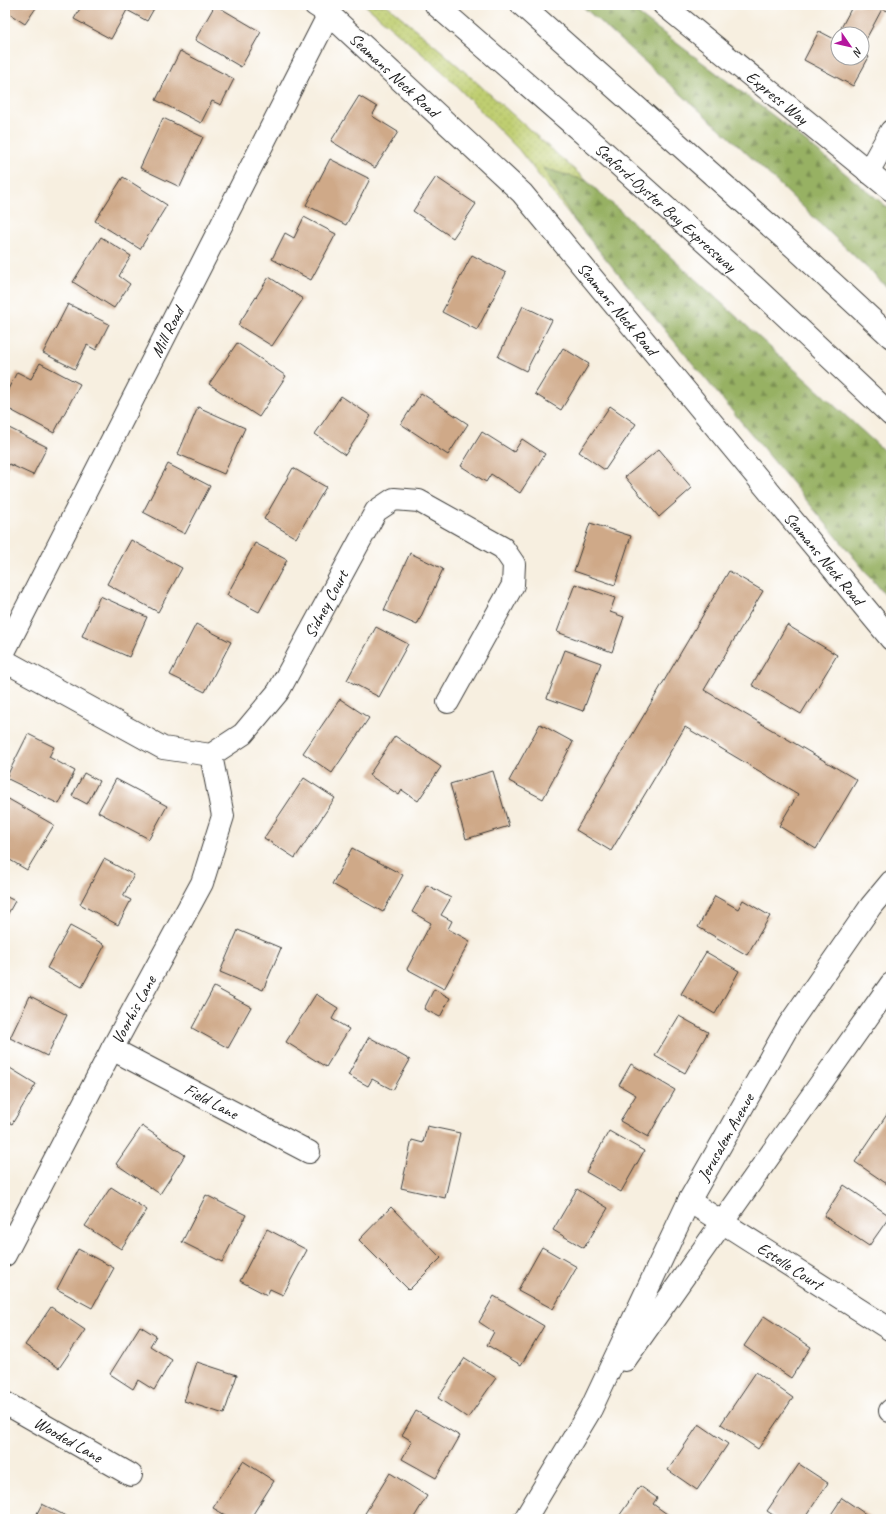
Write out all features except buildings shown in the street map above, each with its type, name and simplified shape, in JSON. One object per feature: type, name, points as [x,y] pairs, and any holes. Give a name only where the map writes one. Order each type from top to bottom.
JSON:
[{"type":"main road","name":"Seaford-Oyster Bay Expressway","points":[[436,5],[758,290],[891,415]]},
{"type":"main road","points":[[522,5],[790,243],[891,337]]},
{"type":"main road","name":"Express Way","points":[[664,5],[891,190]]},
{"type":"main road","name":"Seamans Neck Road","points":[[322,10],[522,193],[891,639]]},
{"type":"main road","name":"Mill Road","points":[[5,650],[322,10]]},
{"type":"main road","points":[[868,172],[891,131]]},
{"type":"main road","name":"Sidney Court","points":[[211,755],[243,734],[278,692],[376,511],[394,499],[419,501],[503,548],[514,564],[513,585],[448,702]]},
{"type":"main road","points":[[5,661],[164,748],[211,755]]},
{"type":"main road","name":"Voorhis Lane","points":[[5,1255],[112,1049],[202,883],[223,816],[211,755]]},
{"type":"main road","name":"Jerusalem Avenue","points":[[591,1409],[689,1201],[790,1023],[871,906],[891,882]]},
{"type":"main road","name":"Jerusalem Avenue","points":[[525,1519],[591,1409],[891,984]]},
{"type":"main road","name":"Field Lane","points":[[112,1049],[309,1152]]},
{"type":"main road","name":"Estelle Court","points":[[689,1201],[891,1330]]},
{"type":"main road","name":"Wooded Lane","points":[[5,1403],[131,1475]]},
{"type":"green space","points":[[365,5],[387,5],[446,55],[587,181],[544,169],[576,223],[519,150],[441,70]]},
{"type":"green space","points":[[581,5],[626,5],[775,117],[891,210],[891,291],[737,144]]},
{"type":"green space","points":[[543,168],[587,181],[891,457],[891,602],[576,223]]}]
